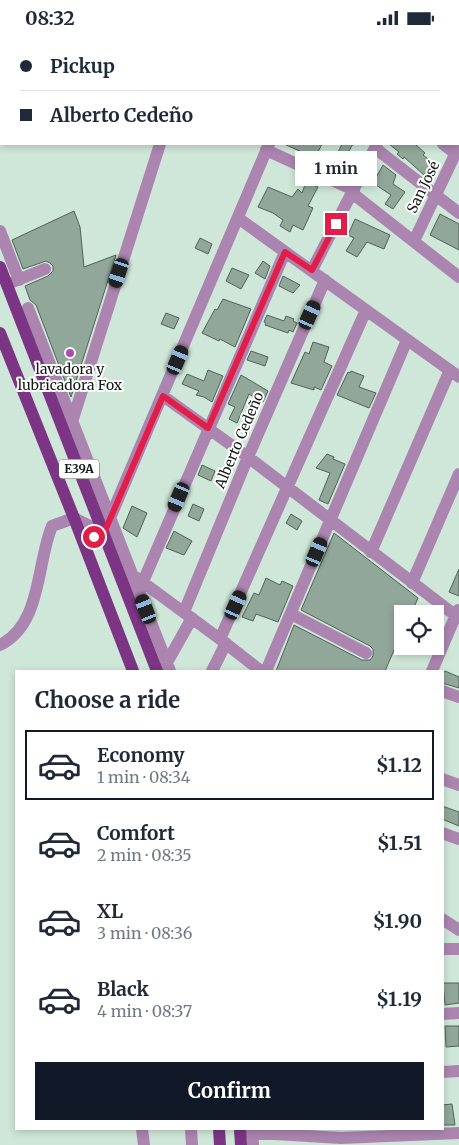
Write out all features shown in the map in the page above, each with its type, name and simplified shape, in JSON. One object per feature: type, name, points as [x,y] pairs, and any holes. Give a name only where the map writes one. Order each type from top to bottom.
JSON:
[{"type":"main road","name":"E39A","points":[[0,267],[13,283],[66,435],[156,670]]},
{"type":"main road","name":"E39A","points":[[0,333],[133,670]]},
{"type":"main road","points":[[219,1130],[220,1145]]},
{"type":"street","points":[[66,435],[160,145]]},
{"type":"street","points":[[444,145],[457,154]]},
{"type":"street","points":[[312,270],[376,146],[459,213]]},
{"type":"street","points":[[83,541],[104,533],[267,147],[353,191],[459,277]]},
{"type":"street","name":"San José","points":[[414,241],[457,154]]},
{"type":"street","points":[[238,218],[455,374],[371,552]]},
{"type":"street","points":[[0,231],[13,283],[45,269]]},
{"type":"street","points":[[138,583],[285,252]]},
{"type":"street","name":"Alberto Cedeño","points":[[167,668],[248,457],[325,280]]},
{"type":"street","points":[[28,308],[110,519],[138,583],[167,668]]},
{"type":"street","points":[[212,670],[288,488],[366,310]]},
{"type":"street","points":[[266,670],[408,340]]},
{"type":"street","points":[[163,396],[248,457],[412,583],[458,613],[432,670]]},
{"type":"street","points":[[412,583],[459,474]]},
{"type":"street","points":[[0,645],[17,634],[32,606],[46,543],[52,526],[74,518],[104,533]]},
{"type":"street","points":[[138,583],[188,615],[260,670]]},
{"type":"street","points":[[291,615],[366,653]]},
{"type":"street","points":[[444,692],[459,697]]},
{"type":"street","points":[[444,780],[459,785]]},
{"type":"street","points":[[444,834],[459,839]]},
{"type":"street","points":[[444,920],[459,930]]},
{"type":"street","points":[[444,949],[459,949]]},
{"type":"street","points":[[444,1013],[459,1013]]},
{"type":"street","points":[[444,1072],[459,1071]]},
{"type":"street","points":[[142,1130],[144,1145]]},
{"type":"street","points":[[191,1130],[192,1145]]},
{"type":"street","points":[[246,1135],[341,1137],[459,1133]]},
{"type":"building","points":[[286,145],[322,145],[315,158]]},
{"type":"building","points":[[342,145],[352,145],[342,163],[352,168],[348,178],[330,169]]},
{"type":"building","points":[[390,145],[416,145],[425,153],[423,155],[433,163],[424,175],[404,157],[403,159],[397,154],[399,152]]},
{"type":"building","points":[[383,165],[396,175],[393,184],[405,192],[393,209],[385,204],[391,195],[373,183]]},
{"type":"building","points":[[306,182],[318,187],[308,206],[313,208],[303,230],[293,225],[290,232],[280,226],[283,220],[273,213],[258,207],[268,187],[292,197],[298,189],[302,193]]},
{"type":"building","name":"lavadora y lubricadora Fox","points":[[74,211],[80,227],[84,267],[116,255],[71,397],[36,305],[30,300],[25,286],[48,276],[53,271],[53,266],[46,261],[23,269],[12,240]]},
{"type":"building","points":[[440,214],[459,224],[459,250],[430,235]]},
{"type":"building","points":[[355,219],[390,235],[384,249],[367,242],[357,257],[346,251],[354,238],[348,235]]},
{"type":"building","points":[[200,238],[212,244],[208,254],[195,248]]},
{"type":"building","points":[[263,261],[270,266],[265,279],[255,273]]},
{"type":"building","points":[[232,268],[249,275],[241,289],[226,281]]},
{"type":"building","points":[[283,276],[300,285],[293,293],[279,286]]},
{"type":"building","points":[[223,299],[251,309],[235,347],[220,339],[219,341],[202,333],[215,309],[217,310]]},
{"type":"building","points":[[166,313],[179,318],[174,329],[161,324]]},
{"type":"building","points":[[267,315],[284,321],[286,316],[294,319],[293,321],[297,323],[293,332],[289,330],[288,333],[265,325],[266,323],[264,322]]},
{"type":"building","points":[[313,342],[329,347],[324,362],[332,366],[321,390],[314,387],[314,390],[291,383],[305,352],[309,354]]},
{"type":"building","points":[[251,351],[268,357],[265,366],[247,360]]},
{"type":"building","points":[[208,370],[223,376],[212,402],[196,395],[199,391],[182,384],[187,374],[204,381]]},
{"type":"building","points":[[351,371],[364,376],[359,387],[376,393],[369,408],[337,395],[348,372],[350,373]]},
{"type":"building","points":[[241,375],[268,391],[263,402],[249,394],[237,423],[229,419],[235,407],[228,404]]},
{"type":"building","points":[[327,454],[345,464],[328,504],[319,500],[330,473],[316,468]]},
{"type":"building","points":[[202,465],[215,471],[211,481],[198,475]]},
{"type":"building","points":[[193,504],[204,509],[199,521],[188,516]]},
{"type":"building","points":[[132,506],[147,513],[137,537],[123,528]]},
{"type":"building","points":[[291,514],[302,521],[297,530],[286,523]]},
{"type":"building","points":[[174,531],[192,541],[184,555],[166,548]]},
{"type":"building","points":[[334,533],[418,598],[415,605],[394,605],[394,650],[385,670],[276,670],[294,625],[362,660],[370,660],[373,656],[373,649],[301,610]]},
{"type":"building","points":[[459,569],[459,596],[449,592]]},
{"type":"building","points":[[266,578],[280,585],[282,581],[293,586],[278,622],[256,614],[253,621],[242,617],[254,593],[259,595]]},
{"type":"building","points":[[445,671],[459,677],[459,688],[444,684]]},
{"type":"building","points":[[444,807],[459,812],[459,826],[444,820]]},
{"type":"building","points":[[444,983],[459,983],[459,1003],[445,1005]]},
{"type":"building","points":[[445,1026],[459,1026],[459,1046],[446,1047]]},
{"type":"building","points":[[452,1104],[455,1125],[444,1125],[444,1105]]},
{"type":"place","name":"lavadora y lubricadora Fox","points":[[70,353]]},
{"type":"route","points":[[94,537],[104,533],[163,396],[208,428],[285,252],[312,270],[336,224]]}]
